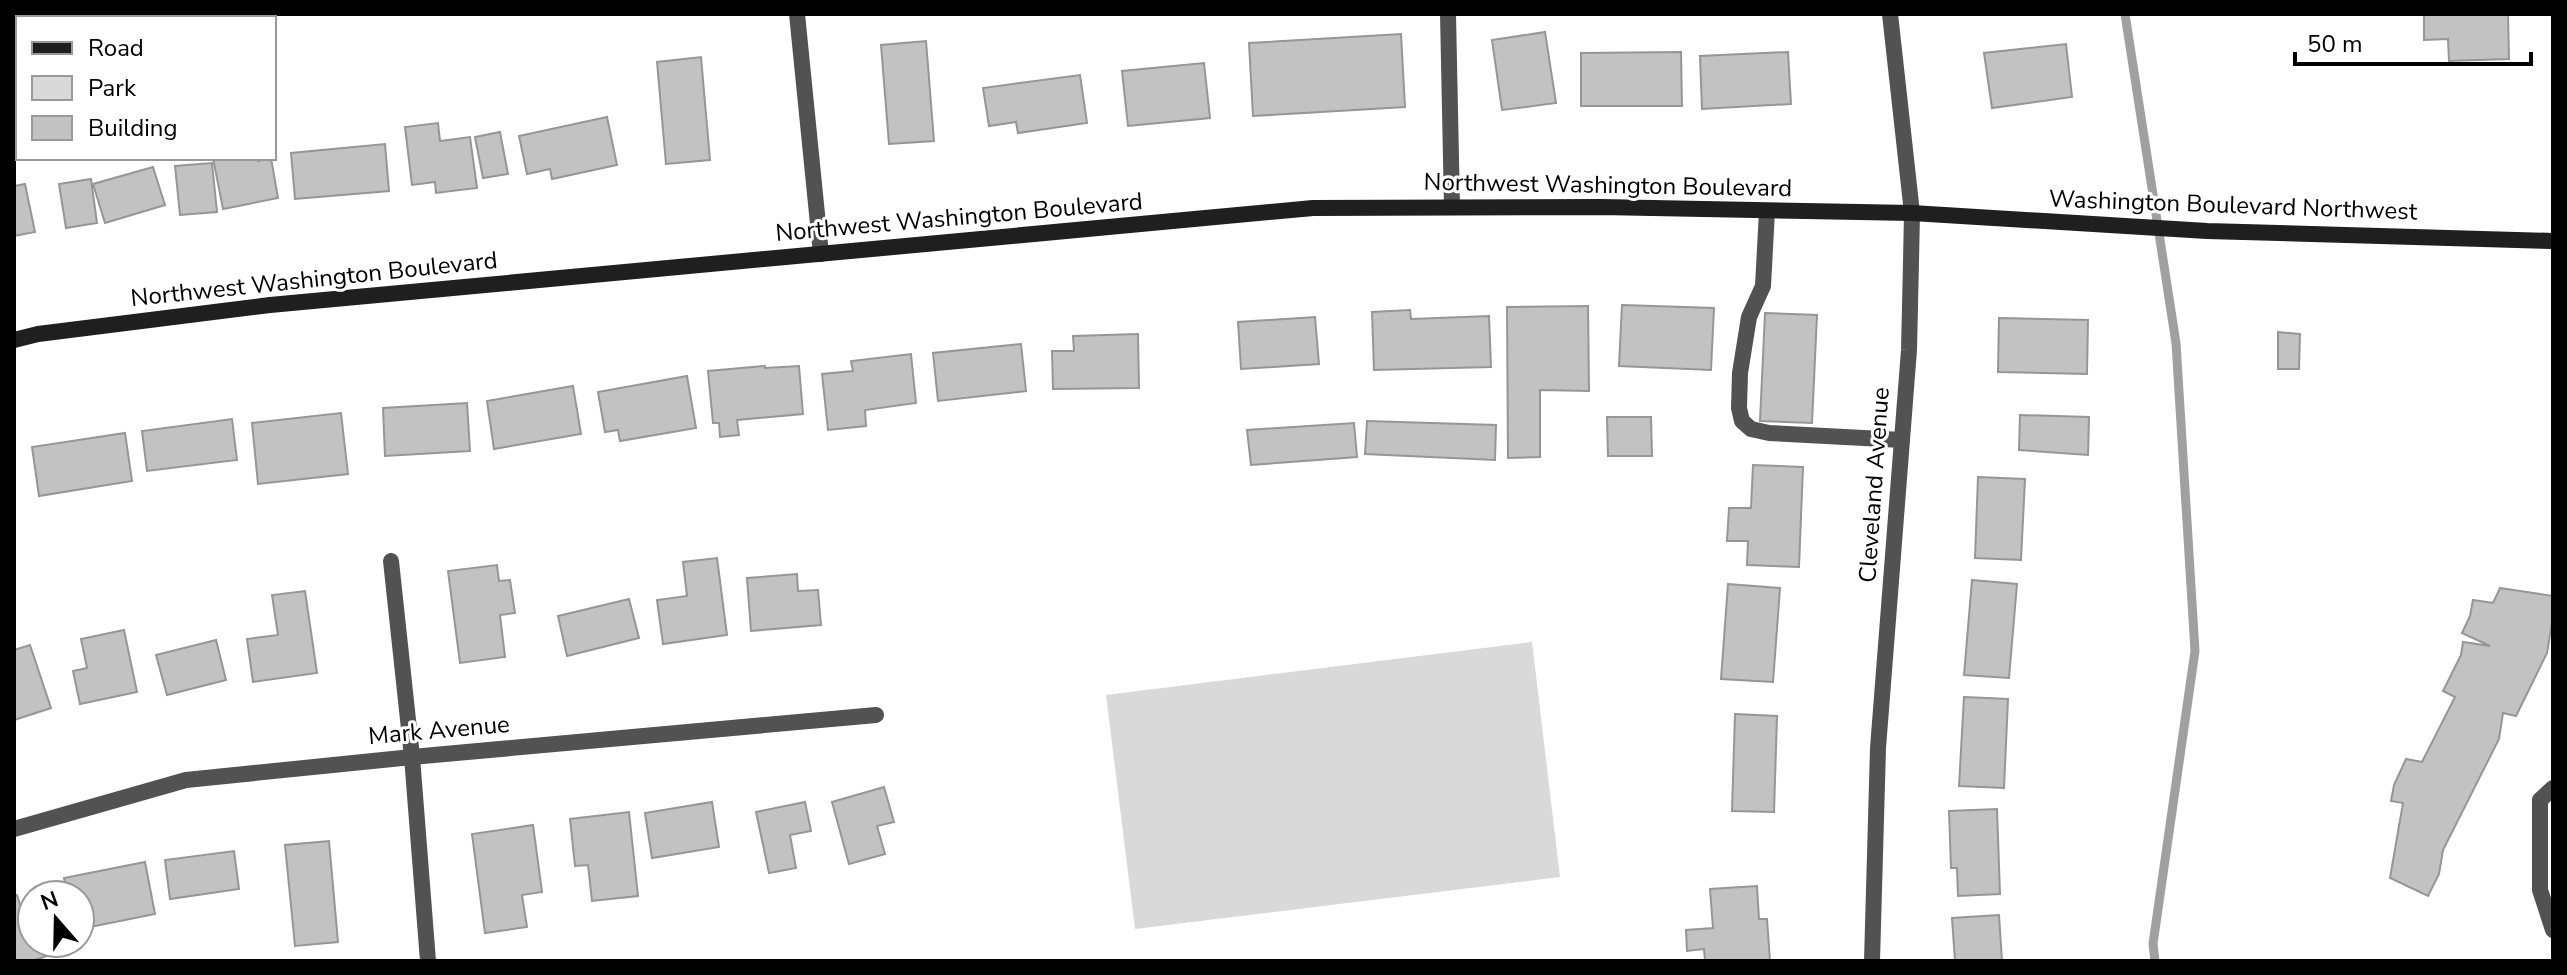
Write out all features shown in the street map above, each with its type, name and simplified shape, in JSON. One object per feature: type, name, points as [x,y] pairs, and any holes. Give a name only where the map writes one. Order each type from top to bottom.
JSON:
[{"type":"main road","name":"Northwest Washington Boulevard","points":[[14,340],[38,334],[270,305],[1313,208],[1601,207],[1912,213]]},
{"type":"main road","name":"Washington Boulevard Northwest","points":[[1912,213],[2207,231],[2553,241]]},
{"type":"street","points":[[797,14],[821,254]]},
{"type":"street","points":[[1448,14],[1452,207]]},
{"type":"street","name":"Cleveland Avenue","points":[[1872,961],[1878,748],[1909,350],[1912,213],[1890,14]]},
{"type":"street","points":[[1767,211],[1763,286],[1749,317],[1740,373],[1739,408],[1742,421],[1751,429],[1769,433],[1902,440]]},
{"type":"street","points":[[391,561],[412,757],[428,961]]},
{"type":"street","name":"Mark Avenue","points":[[14,829],[186,780],[876,715]]},
{"type":"street","points":[[2553,788],[2540,800],[2540,890],[2553,930]]},
{"type":"green space","points":[[1532,642],[1560,877],[1135,929],[1106,695]]},
{"type":"building","points":[[2424,14],[2508,14],[2509,59],[2449,61],[2448,39],[2424,40]]},
{"type":"building","points":[[1545,32],[1556,103],[1502,110],[1492,40]]},
{"type":"building","points":[[1401,34],[1405,107],[1253,116],[1249,43]]},
{"type":"building","points":[[926,41],[934,141],[889,144],[881,45]]},
{"type":"building","points":[[2066,44],[2072,97],[1992,108],[1984,53]]},
{"type":"building","points":[[1681,52],[1682,106],[1581,106],[1581,53]]},
{"type":"building","points":[[1788,52],[1791,104],[1702,109],[1700,56]]},
{"type":"building","points":[[701,57],[710,160],[666,164],[657,62]]},
{"type":"building","points":[[1204,63],[1210,118],[1128,126],[1122,71]]},
{"type":"building","points":[[1080,75],[1087,123],[1018,133],[1016,122],[989,126],[983,88]]},
{"type":"building","points":[[607,117],[617,165],[552,179],[550,169],[527,174],[519,136]]},
{"type":"building","points":[[438,123],[440,141],[470,137],[477,188],[436,193],[435,182],[412,185],[405,127]]},
{"type":"building","points":[[500,132],[508,174],[483,178],[475,137]]},
{"type":"building","points":[[385,144],[389,191],[295,199],[291,153]]},
{"type":"building","points":[[213,160],[271,160],[278,198],[223,209]]},
{"type":"building","points":[[212,163],[217,212],[180,215],[175,166]]},
{"type":"building","points":[[153,167],[165,205],[105,223],[93,184]]},
{"type":"building","points":[[91,179],[97,223],[66,228],[59,184]]},
{"type":"building","points":[[25,184],[35,232],[14,236],[14,186]]},
{"type":"building","points":[[1622,305],[1714,308],[1711,370],[1619,366]]},
{"type":"building","points":[[1588,306],[1589,391],[1540,390],[1540,457],[1508,458],[1507,307]]},
{"type":"building","points":[[1410,310],[1411,319],[1489,316],[1491,367],[1374,370],[1372,312]]},
{"type":"building","points":[[1765,313],[1817,315],[1812,423],[1760,421]]},
{"type":"building","points":[[1315,317],[1319,364],[1241,369],[1238,322]]},
{"type":"building","points":[[1999,318],[2088,320],[2087,374],[1998,372]]},
{"type":"building","points":[[2278,332],[2300,334],[2299,369],[2278,369]]},
{"type":"building","points":[[1138,334],[1139,388],[1053,389],[1052,351],[1074,351],[1073,336]]},
{"type":"building","points":[[1021,344],[1026,391],[938,401],[933,353]]},
{"type":"building","points":[[911,354],[916,403],[865,410],[866,426],[828,430],[822,374],[853,371],[851,361]]},
{"type":"building","points":[[799,366],[803,414],[737,420],[739,435],[720,437],[719,423],[713,423],[708,371]]},
{"type":"building","points":[[687,376],[696,428],[620,441],[618,430],[605,432],[598,392]]},
{"type":"building","points":[[573,386],[581,434],[494,449],[487,401]]},
{"type":"building","points":[[467,403],[470,451],[385,456],[383,408]]},
{"type":"building","points":[[341,413],[348,474],[258,484],[252,423]]},
{"type":"building","points":[[2020,415],[2089,417],[2088,455],[2019,450]]},
{"type":"building","points":[[1607,417],[1651,417],[1652,456],[1608,456]]},
{"type":"building","points":[[232,419],[237,460],[147,471],[142,431]]},
{"type":"building","points":[[1367,421],[1496,425],[1495,460],[1365,454]]},
{"type":"building","points":[[1354,423],[1357,457],[1251,465],[1247,430]]},
{"type":"building","points":[[125,433],[132,481],[39,496],[32,447]]},
{"type":"building","points":[[1753,465],[1803,467],[1799,567],[1747,565],[1748,541],[1727,541],[1729,508],[1751,508]]},
{"type":"building","points":[[1978,477],[2025,479],[2021,560],[1975,558]]},
{"type":"building","points":[[717,558],[727,635],[663,644],[657,600],[687,596],[683,562]]},
{"type":"building","points":[[497,565],[499,581],[510,580],[515,613],[500,615],[505,657],[460,663],[448,571]]},
{"type":"building","points":[[797,574],[798,591],[818,590],[821,625],[751,631],[747,578]]},
{"type":"building","points":[[1972,580],[2017,584],[2009,678],[1964,675]]},
{"type":"building","points":[[1728,584],[1780,588],[1773,682],[1721,679]]},
{"type":"building","points":[[2500,588],[2553,596],[2547,653],[2516,716],[2503,713],[2499,739],[2443,850],[2439,874],[2428,896],[2390,878],[2403,803],[2391,801],[2394,785],[2406,759],[2422,762],[2455,697],[2443,691],[2461,655],[2463,642],[2490,646],[2462,633],[2473,600],[2493,603]]},
{"type":"building","points":[[305,591],[317,673],[253,682],[247,639],[278,635],[272,595]]},
{"type":"building","points":[[629,599],[639,638],[567,656],[558,616]]},
{"type":"building","points":[[124,630],[137,692],[80,704],[73,671],[87,668],[81,639]]},
{"type":"building","points":[[216,640],[226,680],[167,695],[156,655]]},
{"type":"building","points":[[30,645],[51,708],[14,720],[14,650]]},
{"type":"building","points":[[1964,697],[2008,699],[2004,788],[1959,786]]},
{"type":"building","points":[[1735,714],[1777,716],[1774,812],[1732,811]]},
{"type":"building","points":[[884,787],[894,822],[877,826],[885,854],[849,864],[832,802]]},
{"type":"building","points":[[712,802],[719,847],[652,858],[645,813]]},
{"type":"building","points":[[805,802],[811,831],[790,835],[796,868],[769,873],[756,812]]},
{"type":"building","points":[[1997,809],[2000,894],[1958,896],[1957,868],[1951,868],[1949,811]]},
{"type":"building","points":[[629,812],[638,896],[592,901],[588,865],[575,866],[570,819]]},
{"type":"building","points":[[533,825],[542,892],[522,895],[527,927],[485,933],[472,834]]},
{"type":"building","points":[[329,841],[338,942],[295,946],[285,845]]},
{"type":"building","points":[[234,851],[239,889],[170,899],[165,860]]},
{"type":"building","points":[[145,862],[155,914],[96,926],[96,879],[64,878]]},
{"type":"building","points":[[1757,886],[1759,919],[1767,919],[1770,961],[1705,961],[1704,949],[1687,951],[1686,930],[1713,928],[1710,889]]},
{"type":"building","points":[[14,896],[16,959],[38,959],[32,961],[14,961]]},
{"type":"building","points":[[1999,915],[2002,961],[1955,961],[1952,918]]},
{"type":"waterway","points":[[2125,14],[2176,343],[2195,651],[2153,944],[2155,961]]}]
